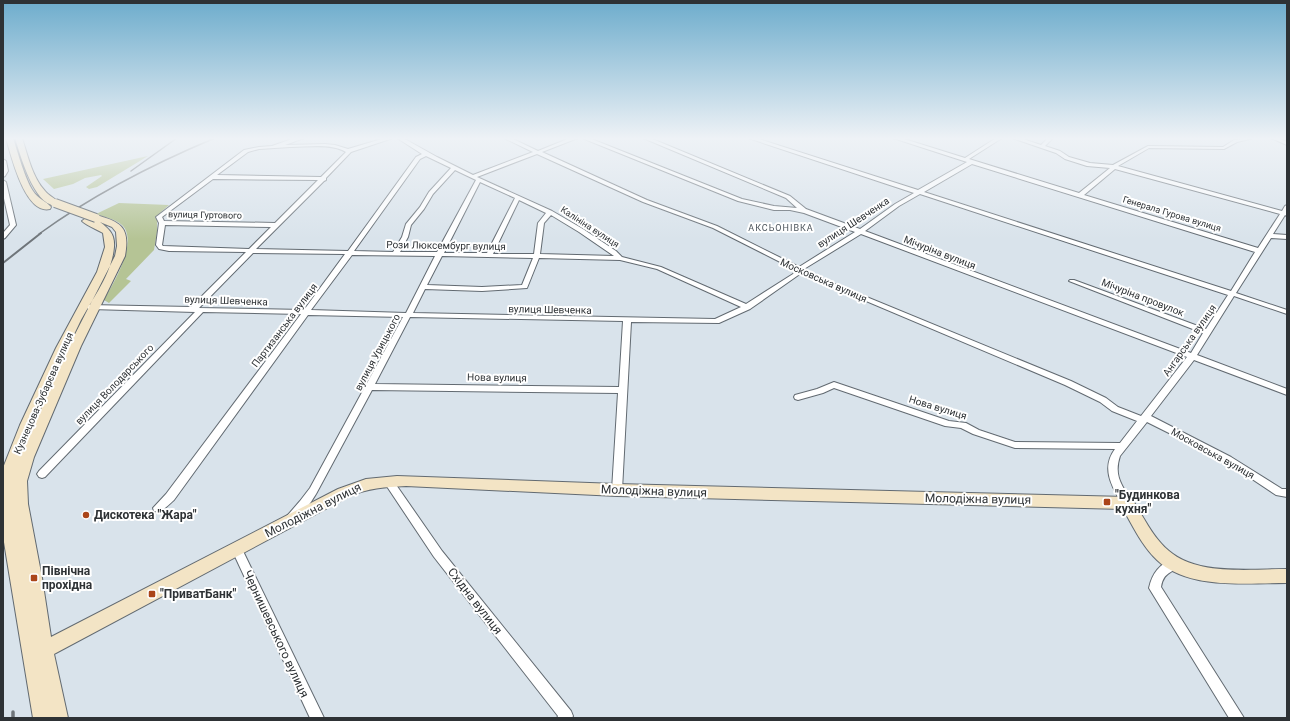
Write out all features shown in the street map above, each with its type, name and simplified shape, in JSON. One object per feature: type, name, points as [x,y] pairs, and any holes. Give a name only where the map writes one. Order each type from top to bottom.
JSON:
[{"type":"main road","points":[[21,172],[28,191],[36,201],[51,205]]},
{"type":"main road","points":[[31,172],[38,190],[51,205]]},
{"type":"main road","name":"Кузнецова-Зубарєва вулиця","points":[[38,653],[5,503],[5,490],[10,467],[21,439],[55,363],[88,307],[102,272],[110,242],[108,232],[104,228],[91,220],[51,205]]},
{"type":"main road","name":"Молодіжна вулиця","points":[[38,653],[353,488],[375,482],[617,490],[1127,503]]},
{"type":"main road","points":[[1127,503],[1156,547],[1163,556],[1173,564],[1197,572],[1215,575],[1287,576]]},
{"type":"main road","points":[[38,653],[43,718]]},
{"type":"main road","points":[[38,653],[58,718]]},
{"type":"street","name":"вулиця Гуртового","points":[[218,172],[161,214],[160,217],[162,223],[277,225]]},
{"type":"street","name":"вулиця Володарського","points":[[42,474],[251,251],[331,172]]},
{"type":"street","name":"Партизанська вулиця","points":[[158,508],[170,496],[351,253],[408,172]]},
{"type":"street","points":[[395,254],[406,237],[408,225],[422,208],[431,193],[451,172]]},
{"type":"street","name":"Калініна вулиця","points":[[463,172],[550,212],[586,233],[614,252],[620,258]]},
{"type":"street","points":[[476,177],[489,172]]},
{"type":"street","name":"Московська вулиця","points":[[580,172],[645,201],[715,227],[799,270],[1068,383],[1103,400],[1115,409],[1144,418],[1228,460],[1285,495]]},
{"type":"street","name":"Мічуріна вулиця","points":[[669,172],[740,200],[774,208],[790,208],[805,211],[1287,392]]},
{"type":"street","points":[[727,172],[788,197],[805,211]]},
{"type":"street","points":[[856,172],[1287,312]]},
{"type":"street","name":"вулиця Шевченка","points":[[88,307],[712,322],[725,318],[746,307],[795,275],[803,266],[860,232],[897,205],[953,172]]},
{"type":"street","name":"Генерала Гурова вулиця","points":[[1001,172],[1259,251]]},
{"type":"street","points":[[1081,195],[1109,172]]},
{"type":"street","points":[[1132,172],[1286,211]]},
{"type":"street","points":[[212,176],[324,179]]},
{"type":"street","name":"вулиця Урицького","points":[[281,527],[304,504],[313,491],[423,287],[476,177]]},
{"type":"street","points":[[3,182],[13,225],[3,236]]},
{"type":"street","points":[[489,255],[518,197]]},
{"type":"street","name":"Ангарська вулиця","points":[[1127,503],[1114,480],[1112,465],[1116,455],[1192,357],[1286,211]]},
{"type":"street","points":[[423,287],[525,288],[537,256],[541,223],[550,212]]},
{"type":"street","name":"Рози Люксембург вулиця","points":[[162,223],[160,245],[161,248],[164,249],[620,258],[659,268],[746,307]]},
{"type":"street","points":[[1269,236],[1287,236]]},
{"type":"street","name":"Мічуріна провулок","points":[[1072,281],[1207,332]]},
{"type":"street","points":[[617,490],[627,320]]},
{"type":"street","name":"Нова вулиця","points":[[798,397],[820,392],[834,385],[948,424],[963,425],[976,432],[1015,445],[1123,446]]},
{"type":"street","name":"Нова вулиця","points":[[370,387],[623,390]]},
{"type":"street","name":"Східна вулиця","points":[[389,482],[438,554],[565,717]]},
{"type":"street","name":"Чернишевського вулиця","points":[[237,550],[316,718]]},
{"type":"street","points":[[1173,564],[1161,571],[1156,578],[1155,588],[1237,718]]},
{"type":"green space","points":[[77,172],[122,172],[97,187],[89,189],[86,187],[102,176],[101,175],[85,178],[73,184],[54,189],[43,179]]},
{"type":"green space","points":[[119,203],[169,205],[157,218],[157,232],[154,250],[126,279],[131,281],[109,303],[104,300],[123,262],[128,241],[126,232],[122,225],[96,214]]},
{"type":"railway","points":[[39,234],[81,206],[142,172]]},
{"type":"railway","points":[[3,263],[41,233]]},
{"type":"railway","points":[[13,712],[13,718]]},
{"type":"place","name":"\"Будинкова кухня\"","points":[[1107,502]]},
{"type":"place","name":"Дискотека \"Жара\"","points":[[86,515]]},
{"type":"place","name":"Північна прохідна","points":[[34,578]]},
{"type":"place","name":"\"ПриватБанк\"","points":[[152,594]]},
{"type":"district","name":"АКСЬОНІВКА","points":[[781,228]]}]
